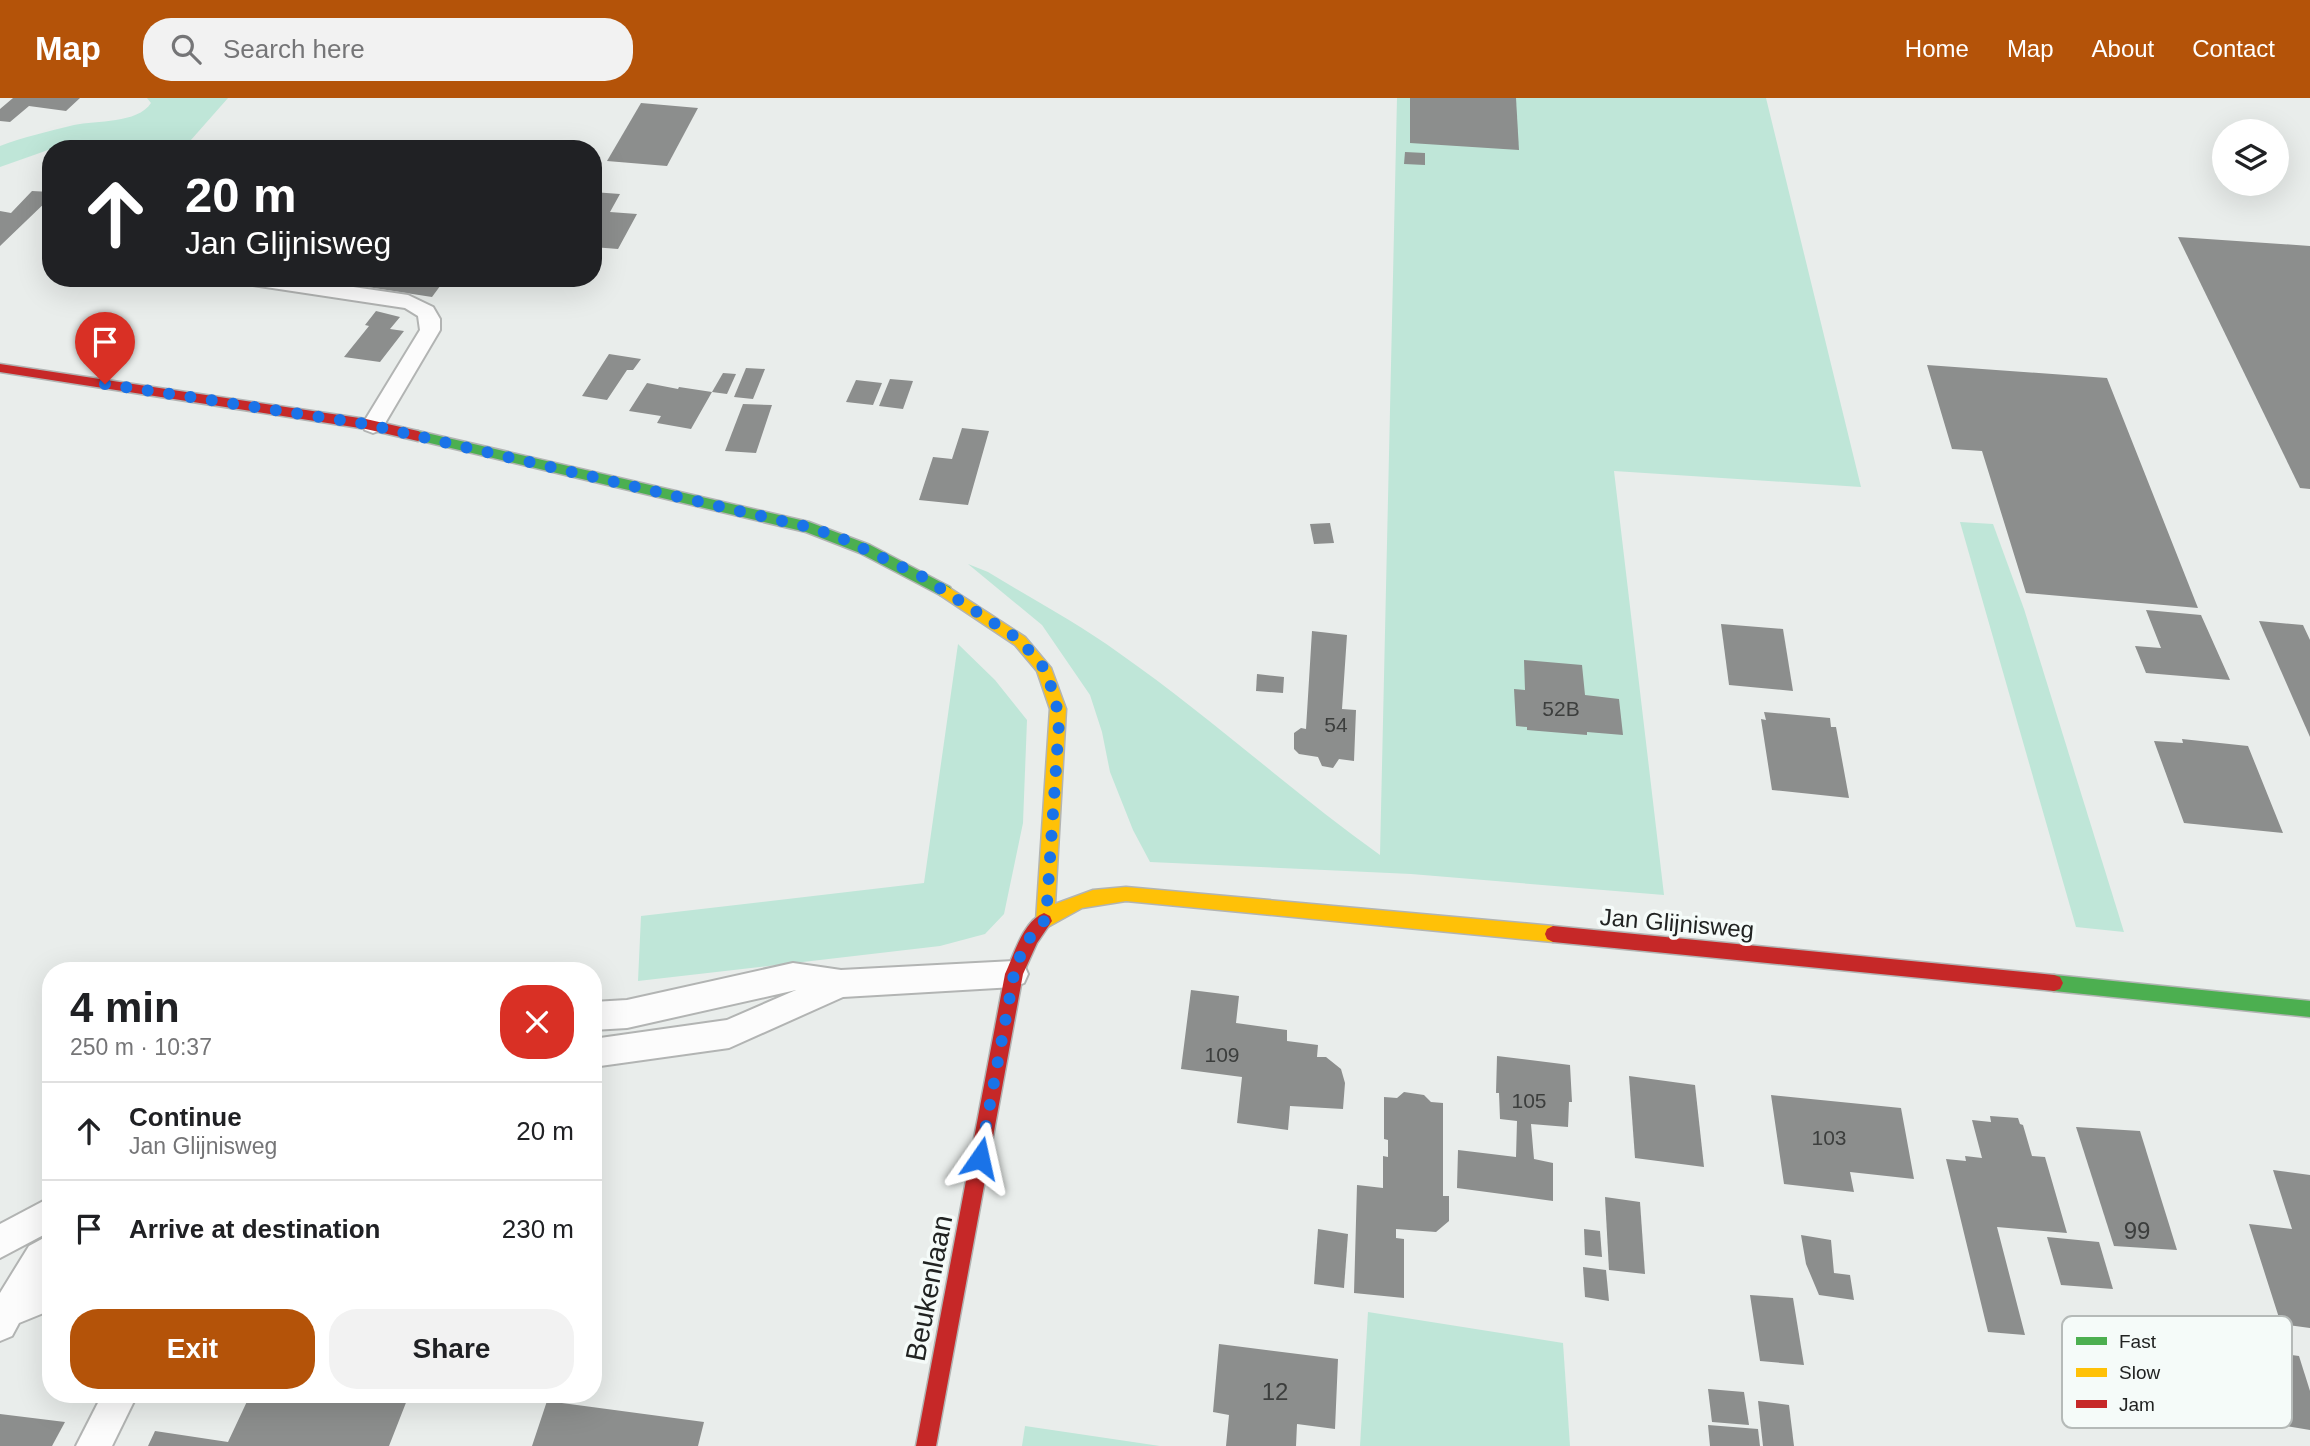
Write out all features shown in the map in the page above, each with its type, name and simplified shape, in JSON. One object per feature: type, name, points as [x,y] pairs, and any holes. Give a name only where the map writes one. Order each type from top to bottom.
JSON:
[{"type":"street","points":[[0,368],[373,425],[717,505],[839,537],[923,577],[1020,640],[1044,668],[1058,709],[1046,919]]},
{"type":"street","name":"Jan Glijnisweg","points":[[1014,974],[1023,946],[1031,933],[1046,919],[1082,898],[1126,894],[1855,962],[2310,1009]]},
{"type":"street","name":"Beukenlaan","points":[[926,1446],[1014,974]]},
{"type":"lane","points":[[307,287],[408,302],[421,306],[432,321],[430,330],[373,425]]},
{"type":"lane","points":[[602,1015],[627,1014],[793,976],[841,984],[1014,974]]},
{"type":"lane","points":[[602,1052],[729,1034],[841,984]]},
{"type":"lane","points":[[0,1242],[42,1218]]},
{"type":"lane","points":[[2,1317],[42,1256]]},
{"type":"lane","points":[[2,1317],[42,1297]]},
{"type":"lane","points":[[93,1446],[116,1403]]},
{"type":"green space","points":[[147,98],[228,98],[191,140],[42,140],[42,152],[0,167],[0,146],[74,125],[127,118],[145,110],[151,103]]},
{"type":"green space","points":[[1397,98],[1766,98],[1861,487],[1614,471],[1664,895],[1411,874],[1150,862],[1133,830],[1110,772],[1102,732],[1090,695],[1042,625],[968,564],[988,572],[1119,653],[1380,855]]},
{"type":"green space","points":[[1960,522],[1993,524],[2024,609],[2124,932],[2076,927]]},
{"type":"green space","points":[[958,644],[995,680],[1027,720],[1023,823],[1004,914],[985,934],[940,946],[638,981],[641,916],[924,883]]},
{"type":"green space","points":[[1368,1312],[1563,1343],[1570,1446],[1360,1446]]},
{"type":"green space","points":[[1025,1426],[1160,1446],[1022,1446]]},
{"type":"building","points":[[13,98],[80,98],[66,111],[29,106],[10,122],[0,121],[0,109]]},
{"type":"building","points":[[1410,98],[1516,98],[1519,150],[1410,143]]},
{"type":"building","points":[[641,103],[698,108],[667,166],[607,161]]},
{"type":"building","points":[[1405,152],[1425,153],[1425,165],[1404,164]]},
{"type":"building","points":[[32,191],[42,192],[42,206],[0,246],[0,211],[11,213]]},
{"type":"building","points":[[602,193],[620,194],[610,212],[637,214],[618,249],[602,248]]},
{"type":"building","points":[[2178,237],[2310,246],[2310,489],[2300,488]]},
{"type":"building","points":[[367,287],[439,287],[432,297]]},
{"type":"building","points":[[376,311],[400,317],[390,329],[404,331],[380,362],[344,357],[369,326],[365,325]]},
{"type":"building","points":[[609,354],[641,359],[633,370],[627,370],[607,400],[582,396]]},
{"type":"building","points":[[1927,365],[2107,378],[2198,608],[2026,593],[1982,451],[1952,449]]},
{"type":"building","points":[[746,368],[765,369],[753,399],[734,397]]},
{"type":"building","points":[[723,373],[736,374],[727,394],[712,392]]},
{"type":"building","points":[[890,379],[913,381],[903,409],[879,406]]},
{"type":"building","points":[[856,380],[882,383],[873,405],[846,402]]},
{"type":"building","points":[[647,383],[712,392],[691,429],[657,423],[661,416],[629,411]]},
{"type":"building","points":[[743,404],[772,405],[756,453],[725,451]]},
{"type":"building","points":[[962,428],[989,431],[968,505],[919,500],[933,457],[952,459]]},
{"type":"building","points":[[1330,523],[1334,543],[1314,544],[1310,524]]},
{"type":"building","points":[[2146,610],[2201,615],[2230,680],[2146,673],[2135,646],[2161,648]]},
{"type":"building","points":[[2259,621],[2303,625],[2310,640],[2310,737]]},
{"type":"building","points":[[1721,624],[1783,629],[1793,691],[1729,685]]},
{"type":"building","points":[[1312,631],[1347,635],[1342,709],[1356,710],[1354,761],[1339,759],[1333,768],[1322,766],[1318,757],[1299,754],[1294,749],[1294,733],[1301,728],[1306,729]]},
{"type":"building","points":[[1524,660],[1582,665],[1585,695],[1619,699],[1623,735],[1527,730],[1527,727],[1516,726],[1514,689],[1525,690]]},
{"type":"building","points":[[1257,674],[1284,677],[1283,693],[1256,691]]},
{"type":"building","points":[[1764,712],[1830,718],[1831,727],[1836,727],[1849,798],[1772,790],[1761,719],[1766,720]]},
{"type":"building","points":[[2182,739],[2248,746],[2283,833],[2184,823],[2154,741],[2183,743]]},
{"type":"building","points":[[1191,990],[1239,996],[1236,1023],[1287,1030],[1287,1041],[1318,1045],[1317,1057],[1326,1057],[1341,1069],[1345,1083],[1343,1109],[1290,1106],[1288,1130],[1237,1123],[1242,1077],[1181,1069]]},
{"type":"building","points":[[1497,1056],[1570,1065],[1572,1102],[1569,1102],[1568,1127],[1531,1124],[1534,1159],[1553,1163],[1553,1201],[1457,1188],[1458,1150],[1516,1157],[1517,1121],[1500,1119],[1499,1093],[1496,1093]]},
{"type":"building","points":[[1629,1076],[1695,1085],[1704,1167],[1635,1158]]},
{"type":"building","points":[[1404,1092],[1424,1095],[1431,1102],[1443,1103],[1443,1196],[1449,1196],[1449,1221],[1436,1232],[1396,1229],[1396,1238],[1404,1239],[1404,1298],[1354,1293],[1357,1185],[1383,1188],[1383,1156],[1388,1157],[1388,1140],[1384,1139],[1384,1097],[1397,1098]]},
{"type":"building","points":[[1771,1095],[1901,1108],[1914,1179],[1850,1172],[1854,1192],[1784,1184]]},
{"type":"building","points":[[1990,1116],[2018,1118],[2023,1125],[2032,1156],[2045,1157],[2067,1233],[1997,1227],[2025,1335],[1988,1332],[1946,1159],[1966,1161],[1965,1156],[1982,1158],[1972,1120],[1991,1122]]},
{"type":"building","points":[[2076,1127],[2140,1131],[2177,1250],[2114,1246]]},
{"type":"building","points":[[2273,1170],[2310,1175],[2310,1328],[2292,1326],[2292,1316],[2278,1316],[2249,1224],[2292,1229]]},
{"type":"building","points":[[1605,1197],[1640,1202],[1645,1274],[1609,1270]]},
{"type":"building","points":[[1318,1229],[1348,1234],[1344,1288],[1314,1284]]},
{"type":"building","points":[[1584,1229],[1600,1231],[1602,1257],[1585,1255]]},
{"type":"building","points":[[1801,1235],[1831,1240],[1834,1273],[1850,1275],[1854,1300],[1819,1295],[1806,1264]]},
{"type":"building","points":[[2047,1237],[2099,1242],[2113,1289],[2061,1285]]},
{"type":"building","points":[[1583,1267],[1606,1270],[1609,1301],[1585,1297]]},
{"type":"building","points":[[1750,1295],[1793,1298],[1804,1365],[1760,1361]]},
{"type":"building","points":[[1219,1344],[1338,1359],[1335,1429],[1297,1424],[1296,1446],[1226,1446],[1229,1415],[1213,1412]]},
{"type":"building","points":[[2292,1355],[2299,1356],[2310,1391],[2310,1430],[2292,1427]]},
{"type":"building","points":[[1708,1389],[1744,1392],[1749,1425],[1712,1422]]},
{"type":"building","points":[[1758,1401],[1789,1405],[1794,1446],[1763,1446]]},
{"type":"building","points":[[246,1403],[406,1403],[389,1446],[148,1446],[155,1431],[228,1442]]},
{"type":"building","points":[[546,1403],[704,1422],[698,1446],[532,1446]]},
{"type":"building","points":[[0,1414],[65,1422],[52,1446],[0,1446]]},
{"type":"building","points":[[1708,1425],[1758,1429],[1760,1446],[1710,1446]]},
{"type":"traffic: fast","points":[[418,436],[809,527],[865,549],[945,591]]},
{"type":"traffic: fast","points":[[2054,983],[2310,1009]]},
{"type":"traffic: slow","points":[[945,591],[1020,641],[1044,668],[1058,709],[1046,919]]},
{"type":"traffic: slow","points":[[1044,921],[1072,903],[1126,894],[1553,934]]},
{"type":"traffic: jam","points":[[0,368],[366,424],[418,436]]},
{"type":"traffic: jam","points":[[926,1446],[1014,974],[1031,937],[1044,921]]},
{"type":"traffic: jam","points":[[1553,934],[2054,983]]},
{"type":"route","points":[[105,384],[366,424],[808,527],[839,537],[923,577],[1020,640],[1044,668],[1058,709],[1046,919],[1031,933],[1023,946],[1014,974],[980,1158]]}]
